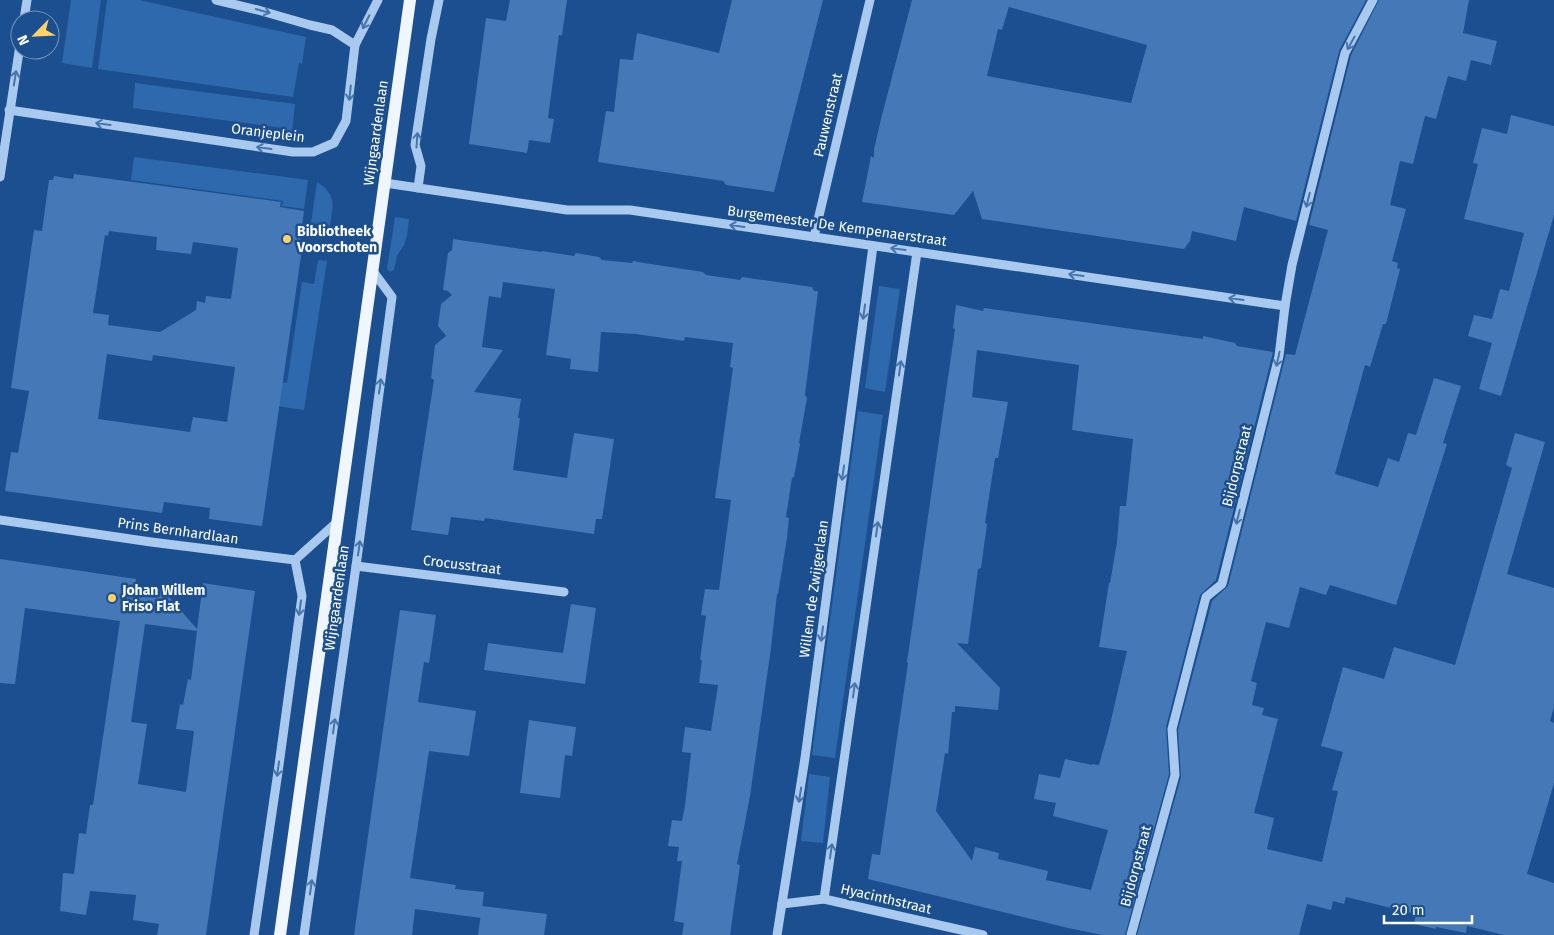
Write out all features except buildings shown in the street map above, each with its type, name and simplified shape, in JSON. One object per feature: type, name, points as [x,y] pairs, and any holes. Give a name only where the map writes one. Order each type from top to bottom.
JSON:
[{"type":"main road","name":"Wijngaardenlaan","points":[[280,935],[410,0]]},
{"type":"street","points":[[216,0],[332,30],[355,45],[378,0]]},
{"type":"street","points":[[418,188],[421,166],[415,146],[430,39],[439,0]]},
{"type":"street","name":"Pauwenstraat","points":[[814,237],[870,0]]},
{"type":"street","name":"Bijdorpstraat","points":[[1131,935],[1176,775],[1172,729],[1206,597],[1222,584],[1279,356],[1292,265],[1345,53],[1373,0]]},
{"type":"street","name":"Oranjeplein","points":[[9,110],[292,152],[313,152],[334,143],[346,121],[355,45]]},
{"type":"street","points":[[0,177],[17,60]]},
{"type":"street","name":"Burgemeester De Kempenaerstraat","points":[[385,183],[567,210],[630,210],[1285,306]]},
{"type":"street","name":"Willem de Zwijgerlaan","points":[[777,935],[805,758],[873,246]]},
{"type":"street","points":[[824,899],[918,252]]},
{"type":"street","name":"Wijngaardenlaan","points":[[304,935],[392,297],[372,270]]},
{"type":"street","name":"Prins Bernhardlaan","points":[[0,520],[141,541],[295,560]]},
{"type":"street","points":[[254,935],[302,596],[295,560],[337,522]]},
{"type":"street","name":"Crocusstraat","points":[[356,566],[564,592]]},
{"type":"street","name":"Hyacinthstraat","points":[[782,904],[824,899],[983,935]]},
{"type":"shaded area","points":[[71,0],[101,0],[92,68],[62,63]]},
{"type":"shaded area","points":[[107,0],[139,0],[306,37],[302,64],[299,63],[293,97],[98,69]]},
{"type":"shaded area","points":[[135,83],[295,104],[292,133],[282,132],[282,128],[133,108]]},
{"type":"shaded area","points":[[134,157],[308,180],[304,209],[282,206],[283,201],[131,180]]},
{"type":"shaded area","points":[[317,182],[331,196],[330,226],[311,223]]},
{"type":"shaded area","points":[[395,217],[409,219],[404,245],[397,256],[394,270],[390,272],[387,269]]},
{"type":"shaded area","points":[[318,260],[327,261],[304,410],[249,402],[253,379],[287,383],[302,282],[314,284]]},
{"type":"shaded area","points":[[879,286],[900,289],[885,392],[865,388]]},
{"type":"shaded area","points":[[858,411],[883,415],[835,758],[812,755]]},
{"type":"shaded area","points":[[809,774],[830,777],[823,843],[801,841]]},
{"type":"place","name":"Bibliotheek Voorschoten","points":[[287,239]]},
{"type":"place","name":"Johan Willem Friso Flat","points":[[112,598]]}]
